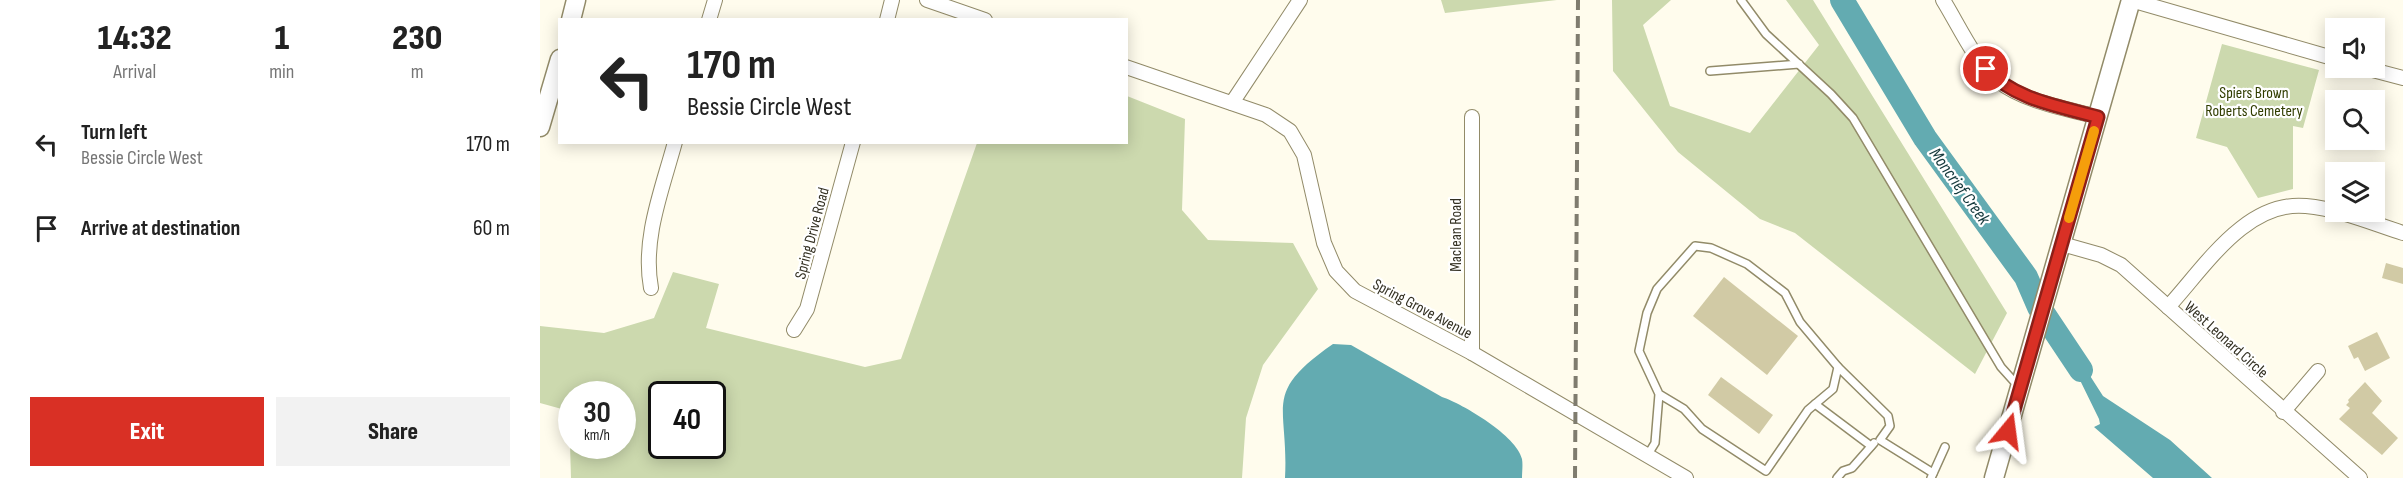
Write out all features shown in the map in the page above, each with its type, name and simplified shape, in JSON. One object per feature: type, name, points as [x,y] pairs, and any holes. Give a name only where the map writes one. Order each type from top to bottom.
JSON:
[{"type":"street","points":[[572,18],[576,0]]},
{"type":"street","points":[[710,18],[715,0]]},
{"type":"street","points":[[888,18],[892,0]]},
{"type":"street","points":[[927,0],[979,18]]},
{"type":"street","points":[[1233,103],[1300,0]]},
{"type":"street","points":[[1943,0],[1986,69],[1996,80],[2025,96],[2098,117]]},
{"type":"street","points":[[1994,478],[2131,0],[2325,56]]},
{"type":"street","points":[[540,127],[558,66]]},
{"type":"street","name":"Spring Grove Avenue","points":[[1128,68],[1266,115],[1290,131],[1304,155],[1324,243],[1336,271],[1355,291],[1472,353],[1686,478]]},
{"type":"street","points":[[2385,73],[2403,78]]},
{"type":"street","name":"Maclean Road","points":[[1472,117],[1472,353]]},
{"type":"street","points":[[651,288],[647,266],[653,221],[674,144]]},
{"type":"street","name":"Spring Drive Road","points":[[794,330],[807,309],[852,144]]},
{"type":"street","points":[[2168,307],[2239,228],[2271,210],[2304,206],[2322,209],[2403,233]]},
{"type":"street","name":"West Leonard Circle","points":[[2062,244],[2112,260],[2360,478]]},
{"type":"street","points":[[2283,412],[2318,371]]},
{"type":"lane","points":[[1742,0],[1766,34],[1853,118],[2001,367],[2020,388]]},
{"type":"lane","points":[[1710,71],[1799,64]]},
{"type":"lane","points":[[1647,456],[1655,443],[1659,394],[1639,351],[1647,313],[1657,290],[1695,246],[1711,248],[1747,264],[1785,293],[1800,322],[1838,367],[1888,416],[1890,426],[1880,440],[1870,446],[1852,468],[1843,471],[1837,478]]},
{"type":"lane","points":[[1659,394],[1684,409],[1702,429],[1766,475],[1808,410],[1833,389],[1838,367]]},
{"type":"lane","points":[[1815,404],[1870,446]]},
{"type":"lane","points":[[1880,440],[1932,476],[1945,447]]},
{"type":"green space","points":[[1441,0],[1557,0],[1445,13]]},
{"type":"green space","points":[[1612,0],[1671,0],[1643,25],[1670,106],[1750,133],[1819,45],[1786,0],[1813,0],[2007,313],[1975,374],[1795,233],[1760,219],[1678,152],[1613,71]]},
{"type":"green space","name":"Spiers Brown Roberts Cemetery","points":[[2222,44],[2319,70],[2303,128],[2293,126],[2293,189],[2258,198],[2227,147],[2196,138]]},
{"type":"green space","points":[[1128,96],[1185,119],[1182,210],[1208,240],[1293,243],[1318,289],[1263,365],[1246,418],[1242,478],[571,478],[570,459],[636,459],[636,381],[558,381],[558,408],[540,403],[540,326],[604,333],[654,318],[673,272],[719,284],[706,328],[865,367],[901,359],[977,144],[1128,144]]},
{"type":"water","points":[[1333,344],[1351,345],[1488,422],[1518,450],[1522,459],[1522,478],[1285,478],[1283,416],[1287,389],[1310,361]]},
{"type":"water","points":[[2085,368],[2103,396],[2170,440],[2212,478],[2153,478],[2094,427],[2100,424],[2099,419],[2076,372]]},
{"type":"building","points":[[2386,263],[2403,268],[2403,284],[2382,278]]},
{"type":"building","points":[[1724,277],[1798,336],[1767,375],[1693,316]]},
{"type":"building","points":[[2377,332],[2390,358],[2365,371],[2358,357],[2354,359],[2348,346]]},
{"type":"building","points":[[1721,377],[1773,415],[1759,434],[1708,395]]},
{"type":"building","points":[[2365,382],[2382,401],[2372,413],[2398,438],[2382,455],[2339,419],[2350,408],[2346,405],[2348,400]]},
{"type":"waterway","name":"Moncrief Creek","points":[[1842,0],[1925,138],[2026,277],[2039,307],[2081,370]]},
{"type":"railway","points":[[1575,478],[1578,0]]},
{"type":"slow traffic","points":[[2069,218],[2094,131]]},
{"type":"route","points":[[1986,69],[1996,80],[2025,96],[2098,117],[2008,431]]}]
